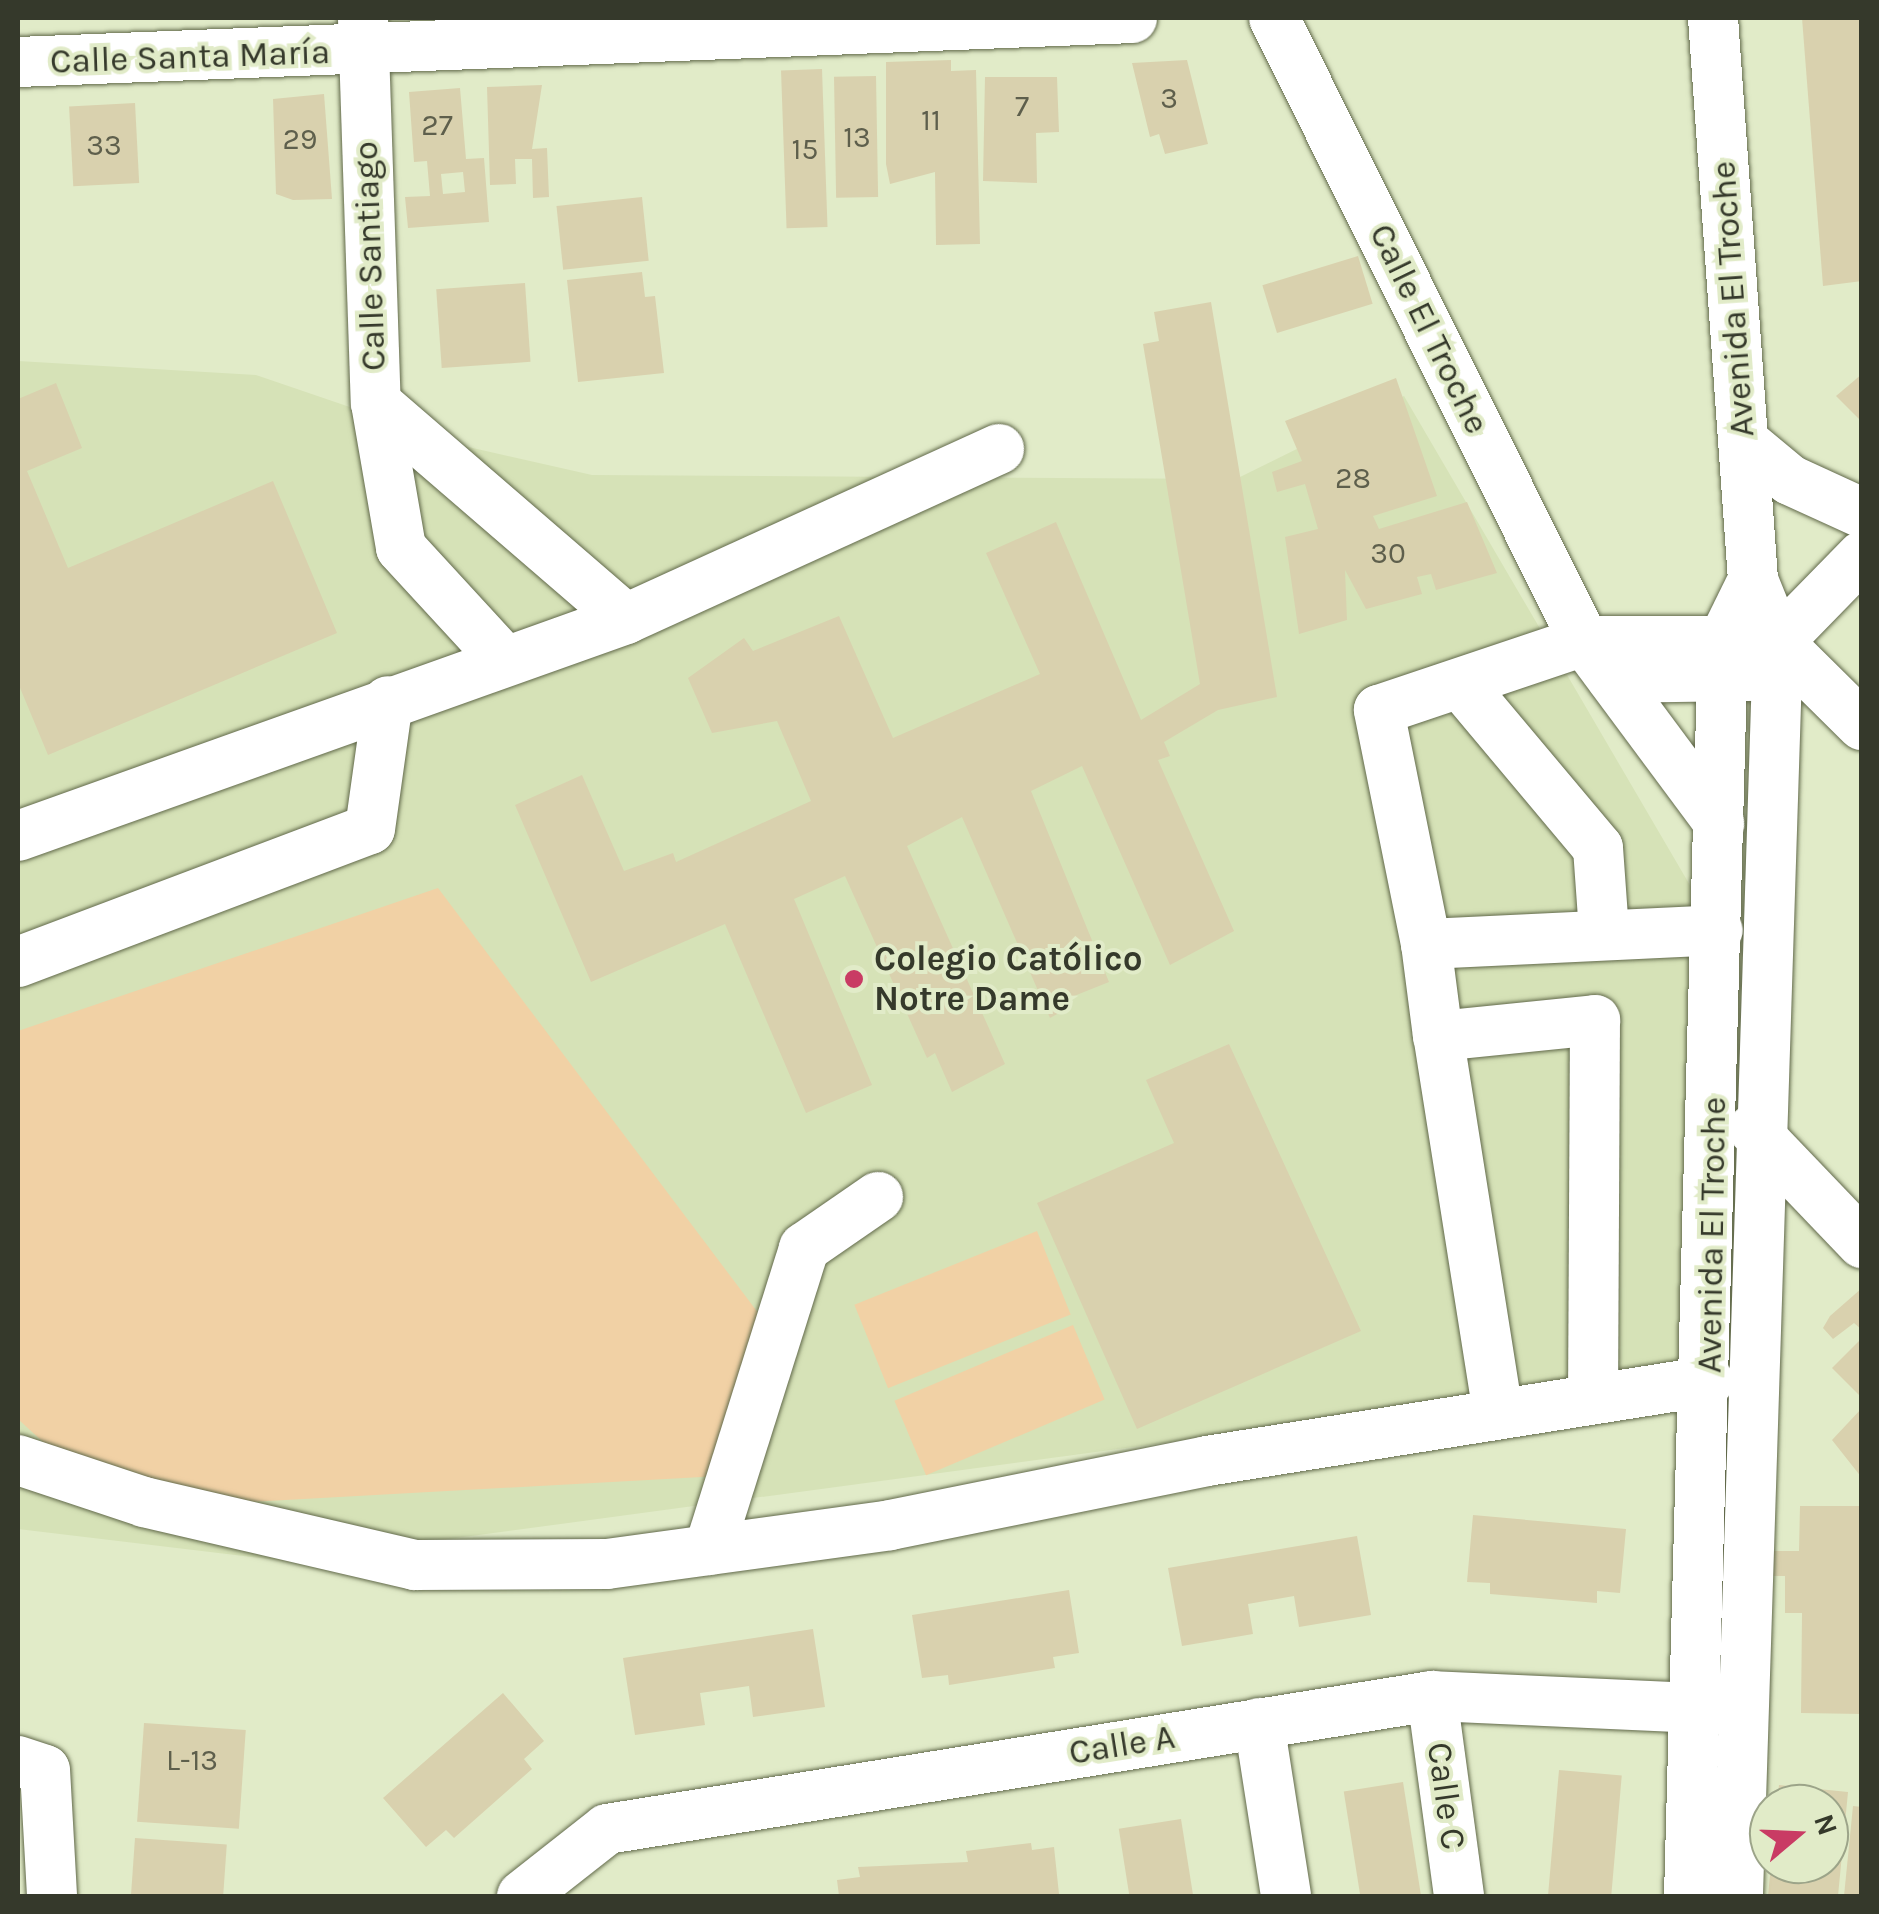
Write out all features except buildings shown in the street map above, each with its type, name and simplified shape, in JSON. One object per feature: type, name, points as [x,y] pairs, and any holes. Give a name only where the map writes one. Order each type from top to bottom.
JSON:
[{"type":"street","name":"Calle Santa María","points":[[18,62],[363,35],[1132,18]]},
{"type":"street","name":"Calle El Troche","points":[[1274,18],[1598,660],[1719,824]]},
{"type":"street","name":"Avenida El Troche","points":[[1713,18],[1753,580],[1790,665],[1776,750],[1750,1711],[1738,1896]]},
{"type":"street","name":"Calle Santiago","points":[[363,35],[376,403],[626,619]]},
{"type":"street","points":[[376,403],[402,548],[504,660]]},
{"type":"street","points":[[1744,440],[1790,480],[1862,513]]},
{"type":"street","points":[[18,836],[626,619],[999,449]]},
{"type":"street","points":[[1790,665],[1862,556]]},
{"type":"street","name":"Avenida El Troche","points":[[1689,1896],[1700,1708],[1709,1381],[1722,658],[1753,580]]},
{"type":"street","points":[[1498,1413],[1426,944],[1379,710],[1463,687],[1598,660],[1722,658],[1790,665],[1862,727]]},
{"type":"street","points":[[1463,687],[1598,848],[1604,931]]},
{"type":"street","points":[[18,962],[370,829],[388,701]]},
{"type":"street","points":[[1776,750],[1823,730],[1862,727]]},
{"type":"street","points":[[1426,944],[1604,931],[1718,930]]},
{"type":"street","points":[[1438,1036],[1595,1020],[1593,1396]]},
{"type":"street","points":[[1716,1089],[1862,1243]]},
{"type":"street","points":[[709,1550],[804,1248],[878,1196]]},
{"type":"street","points":[[18,1460],[144,1502],[415,1565],[607,1564],[709,1550],[1593,1396],[1709,1381]]},
{"type":"street","name":"Calle A","points":[[522,1896],[607,1828],[1432,1696],[1750,1711]]},
{"type":"street","name":"Calle C","points":[[1432,1696],[1459,1896]]},
{"type":"street","points":[[1259,1723],[1286,1896]]},
{"type":"street","points":[[18,1761],[45,1770],[52,1896]]},
{"type":"shaded area","name":"Colegio Católico Notre Dame","points":[[18,361],[256,375],[464,446],[592,475],[1236,479],[1404,396],[1691,887],[1689,1372],[286,1561],[18,1529]]},
{"type":"shaded area","points":[[438,888],[762,1318],[720,1476],[211,1504],[117,1478],[43,1442],[18,1419],[18,1031]]},
{"type":"shaded area","points":[[1037,1231],[1071,1314],[888,1388],[854,1305]]},
{"type":"shaded area","points":[[1073,1325],[1105,1400],[926,1475],[894,1401]]},
{"type":"place","name":"Colegio Católico Notre Dame","points":[[854,979]]}]
